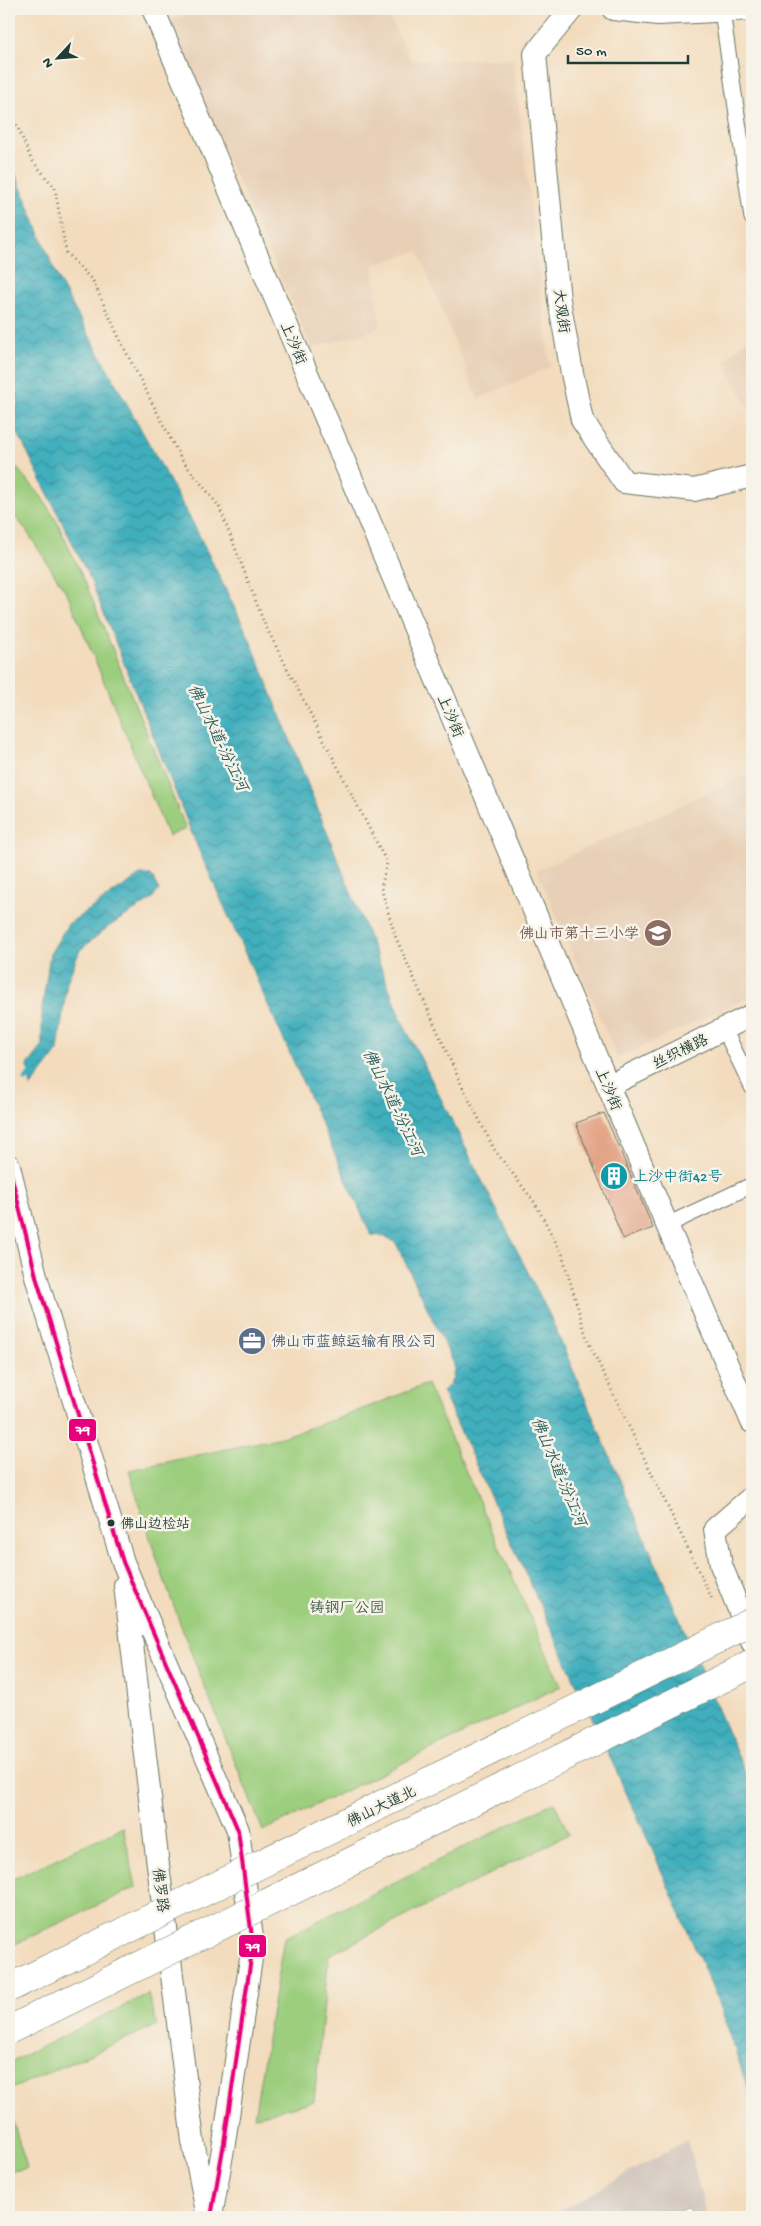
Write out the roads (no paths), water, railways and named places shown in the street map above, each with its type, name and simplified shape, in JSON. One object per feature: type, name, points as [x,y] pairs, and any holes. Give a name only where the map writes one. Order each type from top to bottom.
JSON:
[{"type":"highway","name":"佛山大道北","points":[[9,1988],[752,1622]]},
{"type":"highway","points":[[9,2030],[752,1664]]},
{"type":"street","name":"上沙街","points":[[152,9],[752,1422]]},
{"type":"street","name":"大观街","points":[[572,9],[535,54],[559,300],[582,420],[624,482],[694,490],[752,476]]},
{"type":"street","points":[[613,9],[658,14],[752,9]]},
{"type":"street","points":[[722,11],[752,218]]},
{"type":"street","name":"丝织横路","points":[[608,1086],[752,1015]]},
{"type":"street","points":[[724,1029],[752,1087]]},
{"type":"street","name":"佛罗路","points":[[9,1166],[37,1280],[123,1562],[238,1830],[253,1944],[224,2143],[210,2217]]},
{"type":"street","points":[[667,1225],[752,1185]]},
{"type":"street","points":[[752,1496],[715,1529],[721,1564],[752,1642]]},
{"type":"street","name":"佛罗路","points":[[123,1562],[156,1857],[193,2141],[210,2217]]},
{"type":"lane","points":[[679,2217],[690,2212]]},
{"type":"water","name":"佛山水道-汾江河","points":[[9,158],[59,281],[194,525],[249,637],[404,1025],[550,1316],[752,1789],[752,2101],[721,2008],[651,1847],[442,1391],[449,1386],[452,1380],[454,1364],[396,1243],[385,1236],[371,1235],[197,846],[91,581],[9,415]]},
{"type":"water","points":[[140,875],[151,875],[159,890],[151,900],[108,927],[80,950],[67,982],[58,1051],[31,1087],[28,1065],[42,1047],[42,1008],[50,954],[68,924]]},
{"type":"waterway","points":[[26,1080],[33,1070]]},
{"type":"place","name":"佛山市第十三小学","points":[[658,933]]},
{"type":"place","name":"上沙中街42号","points":[[614,1176]]},
{"type":"place","name":"佛山市蓝鲸运输有限公司","points":[[252,1341]]},
{"type":"place","name":"佛山边检站","points":[[111,1523]]},
{"type":"park label","name":"铸钢厂公园","points":[[347,1607]]}]
